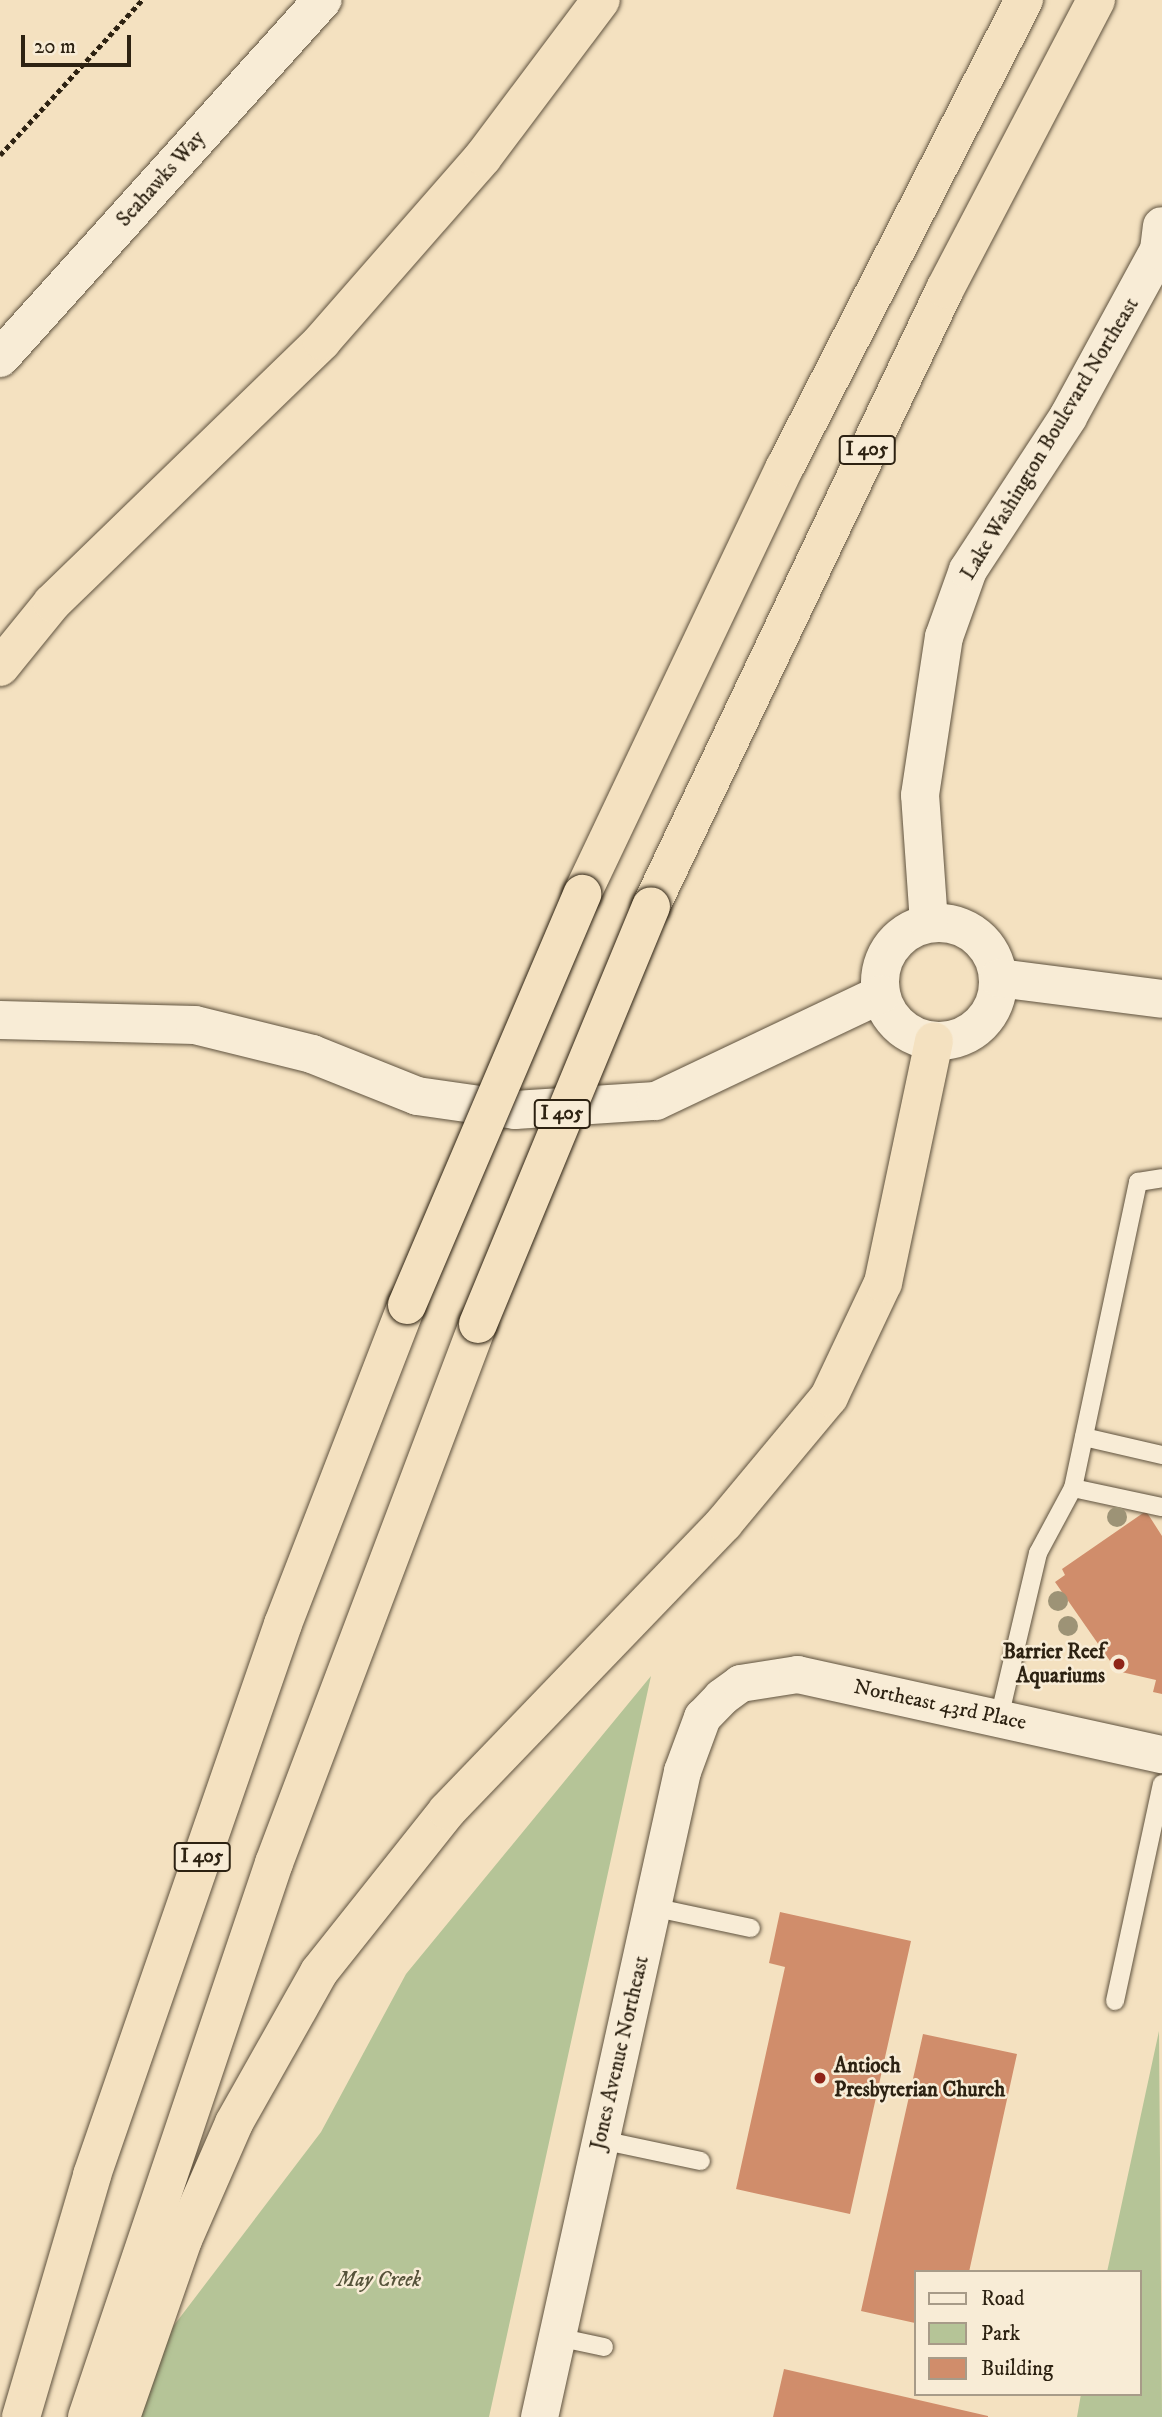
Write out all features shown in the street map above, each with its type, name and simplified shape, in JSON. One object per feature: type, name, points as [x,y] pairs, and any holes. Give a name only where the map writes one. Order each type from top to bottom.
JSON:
[{"type":"highway","points":[[0,667],[52,603],[323,341],[483,157],[601,0]]},
{"type":"highway","name":"I 405","points":[[21,2417],[92,2175],[283,1623],[407,1305],[582,894],[785,467],[1024,0]]},
{"type":"highway","name":"I 405","points":[[87,2417],[274,1863],[478,1324],[651,906],[933,313],[1096,0]]},
{"type":"highway","points":[[121,2417],[183,2240],[229,2134],[319,1972],[447,1811],[724,1523],[830,1397],[883,1283],[934,1041]]},
{"type":"street","name":"Seahawks Way","points":[[0,358],[322,0]]},
{"type":"street","name":"Lake Washington Boulevard Northeast","points":[[929,923],[920,795],[944,637],[968,570],[1035,473],[1161,241]]},
{"type":"street","points":[[929,923],[949,923],[984,941],[999,978],[988,1016],[973,1031],[934,1041],[900,1026],[881,994],[883,966],[896,941],[929,923]]},
{"type":"street","points":[[999,978],[1162,999]]},
{"type":"street","points":[[0,1020],[195,1025],[312,1054],[417,1096],[516,1110],[656,1101],[881,994]]},
{"type":"street","name":"Northeast 43rd Place","points":[[721,1697],[740,1683],[797,1674],[1162,1754]]},
{"type":"street","name":"Jones Avenue Northeast","points":[[539,2417],[691,1741],[721,1697]]},
{"type":"lane","points":[[999,1718],[1038,1553],[1073,1488],[1138,1182],[1162,1178]]},
{"type":"lane","points":[[1084,1437],[1162,1455]]},
{"type":"lane","points":[[1073,1488],[1162,1507]]},
{"type":"lane","points":[[1115,2001],[1162,1784]]},
{"type":"lane","points":[[652,1907],[751,1928]]},
{"type":"lane","points":[[601,2140],[701,2161]]},
{"type":"lane","points":[[557,2337],[604,2347]]},
{"type":"path","points":[[0,155],[142,0]]},
{"type":"green space","name":"May Creek","points":[[651,1676],[489,2417],[137,2417],[156,2349],[321,2132],[406,1974]]},
{"type":"green space","points":[[1159,2031],[1162,2417],[1077,2417],[1081,2396],[1141,2396],[1141,2270],[1107,2270]]},
{"type":"building","points":[[1146,1511],[1162,1536],[1162,1694],[1153,1692],[1156,1680],[1117,1671],[1055,1582],[1065,1575],[1062,1569]]},
{"type":"building","name":"Antioch Presbyterian Church","points":[[780,1912],[911,1941],[850,2214],[736,2189],[785,1967],[769,1963]]},
{"type":"building","points":[[923,2034],[1017,2054],[969,2270],[914,2270],[914,2323],[861,2311]]},
{"type":"building","points":[[784,2369],[988,2416],[988,2417],[773,2417]]},
{"type":"place","name":"Barrier Reef Aquariums","points":[[1119,1664]]},
{"type":"place","name":"Antioch Presbyterian Church","points":[[820,2078]]}]
